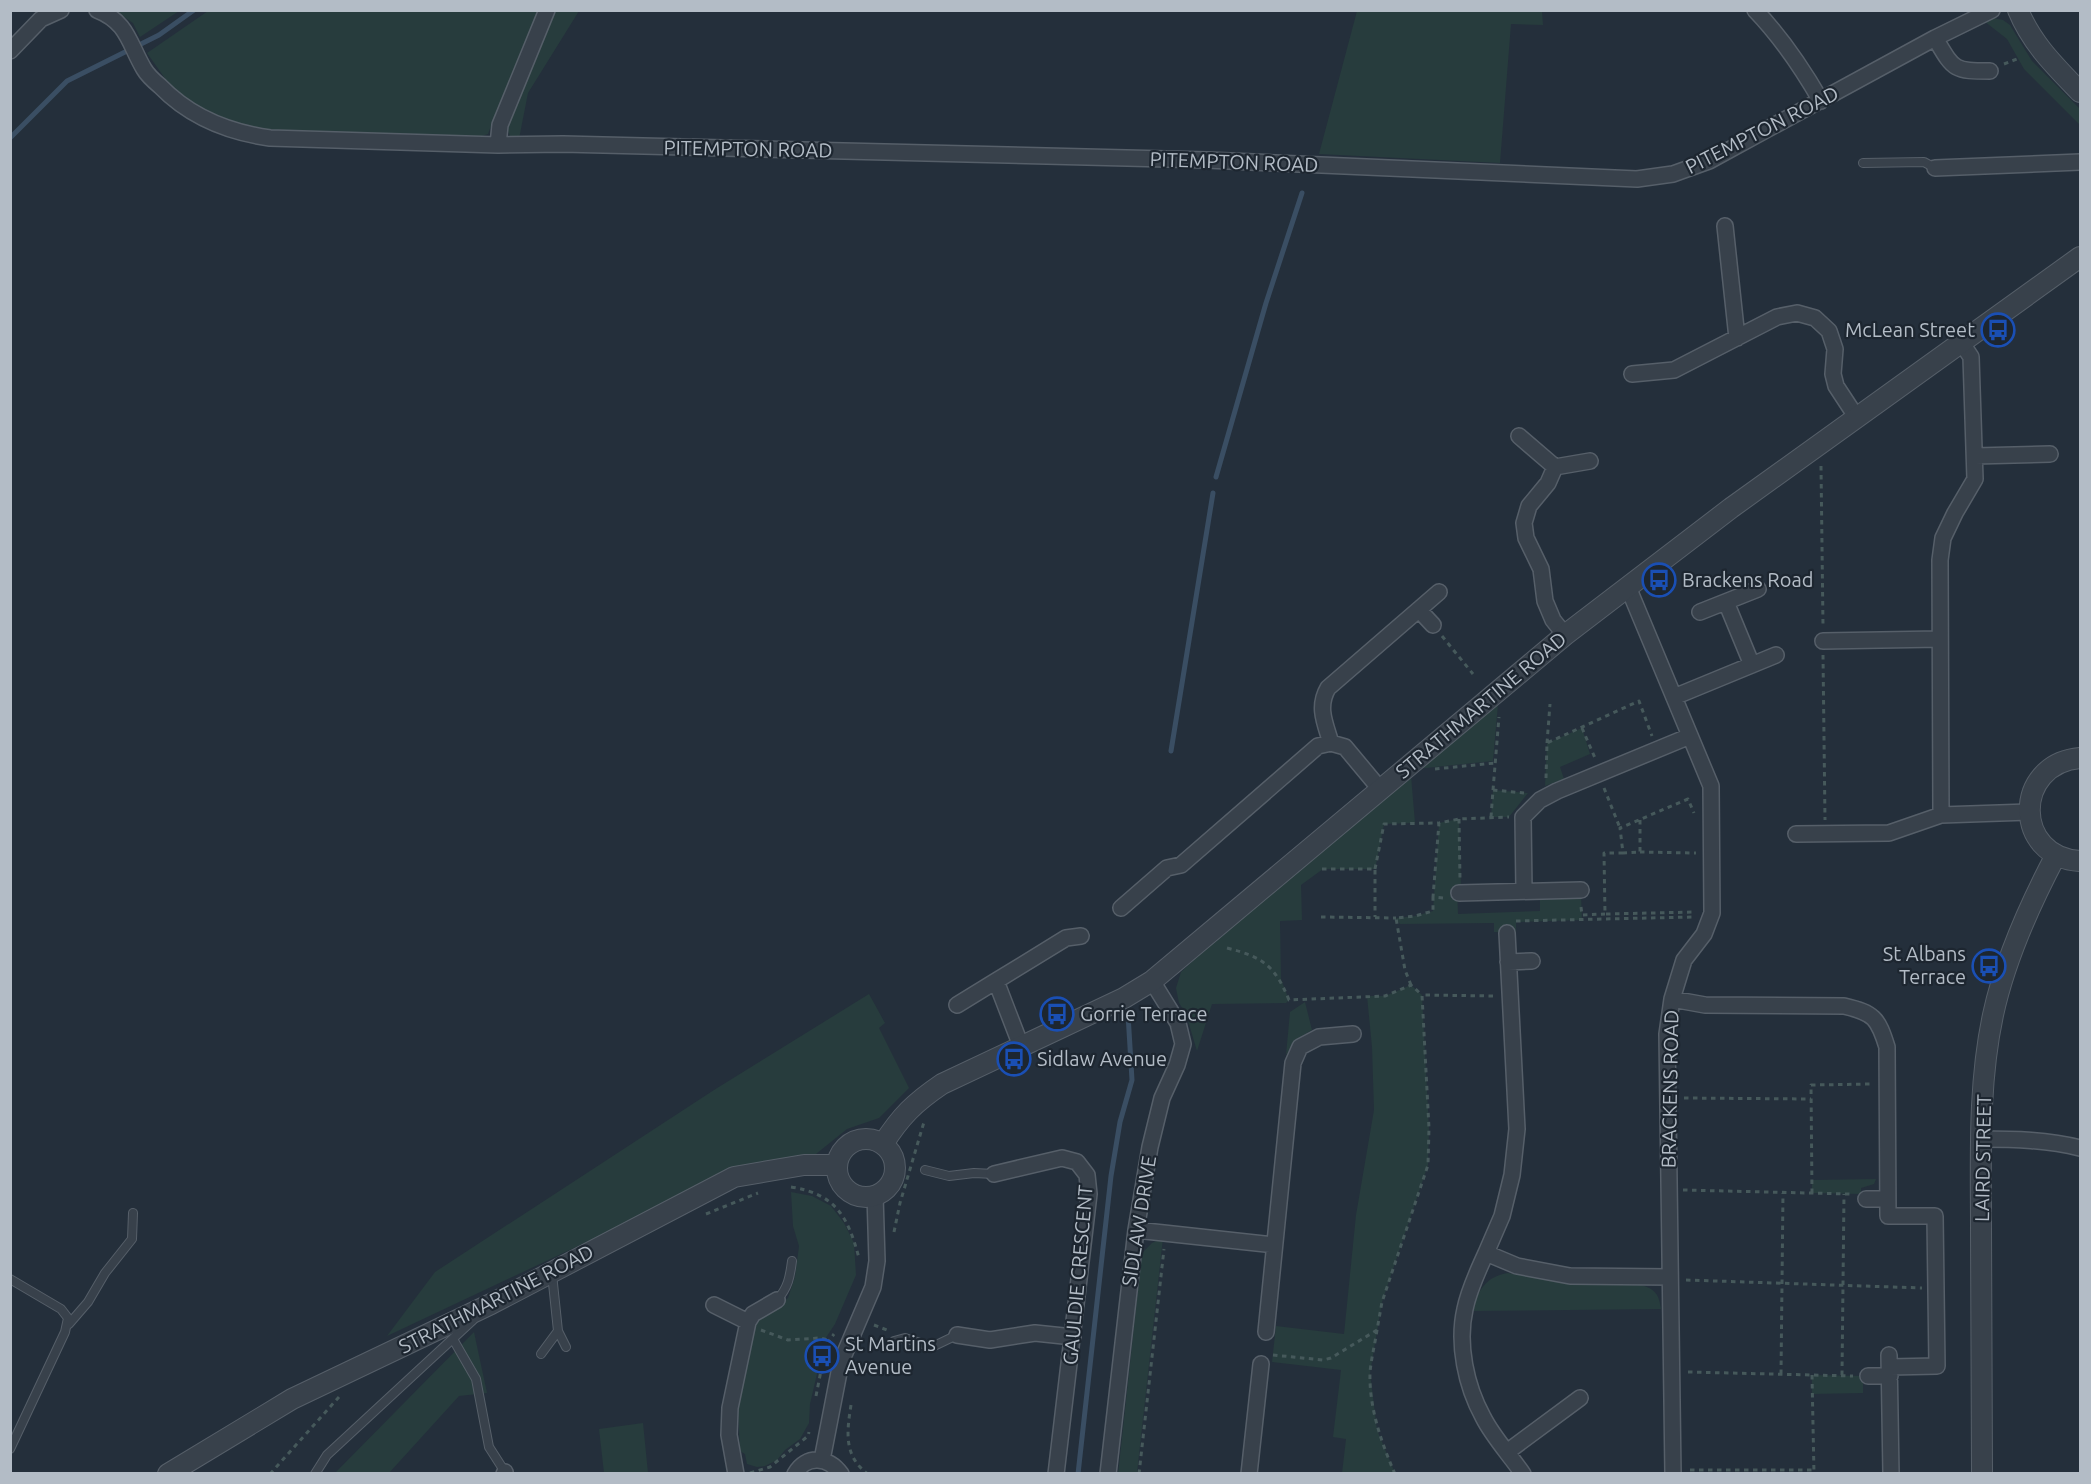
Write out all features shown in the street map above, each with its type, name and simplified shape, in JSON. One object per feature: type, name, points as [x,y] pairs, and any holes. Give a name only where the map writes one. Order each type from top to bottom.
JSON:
[{"type":"street","points":[[10,51],[42,19],[61,10]]},
{"type":"street","name":"PITEMPTON ROAD","points":[[97,10],[111,16],[128,35],[145,71],[177,104],[209,122],[252,136],[270,138],[1207,160],[1637,179],[1673,174],[1709,161],[1992,10]]},
{"type":"street","points":[[498,145],[500,125],[547,10]]},
{"type":"street","points":[[1755,10],[1796,59],[1821,101]]},
{"type":"street","points":[[2018,10],[2026,30],[2043,55],[2080,92]]},
{"type":"street","points":[[1935,39],[1951,64],[1960,70],[1990,71]]},
{"type":"street","points":[[1935,168],[2080,162]]},
{"type":"street","points":[[1725,226],[1737,338]]},
{"type":"street","name":"STRATHMARTINE ROAD","points":[[883,1144],[900,1119],[918,1101],[942,1084],[1124,998],[1152,981],[1565,635],[1731,508],[2080,257]]},
{"type":"street","points":[[1632,374],[1674,370],[1777,317],[1797,313],[1815,318],[1829,331],[1835,349],[1833,374],[1836,386],[1857,418]]},
{"type":"street","points":[[1941,815],[1940,560],[1943,538],[1975,479],[1971,357],[1961,342]]},
{"type":"street","points":[[1519,436],[1555,467]]},
{"type":"street","points":[[1975,456],[2049,454]]},
{"type":"street","points":[[1555,467],[1590,461]]},
{"type":"street","points":[[1555,467],[1548,483],[1529,506],[1524,523],[1526,538],[1541,569],[1545,601],[1553,620],[1565,635]]},
{"type":"street","name":"BRACKENS ROAD","points":[[1628,587],[1711,786],[1713,819],[1712,913],[1704,934],[1684,960],[1672,999],[1667,1034],[1673,1472]]},
{"type":"street","points":[[1700,612],[1758,589]]},
{"type":"street","points":[[1331,743],[1322,710],[1322,699],[1328,688],[1439,592]]},
{"type":"street","points":[[1726,602],[1752,665]]},
{"type":"street","points":[[1419,610],[1433,625]]},
{"type":"street","points":[[1823,641],[1939,639]]},
{"type":"street","points":[[1674,697],[1776,655]]},
{"type":"street","points":[[1524,891],[1523,817],[1537,796],[1598,769],[1690,736]]},
{"type":"street","points":[[1121,908],[1167,868],[1181,865],[1318,746],[1331,743],[1345,747],[1380,789]]},
{"type":"street","points":[[2080,758],[2067,759],[2051,766],[2039,779],[2031,795],[2029,812],[2033,829],[2042,844],[2056,855],[2080,861]]},
{"type":"street","points":[[1796,834],[1889,833],[1941,815],[2029,812]]},
{"type":"street","name":"LAIRD STREET","points":[[1982,1473],[1981,1139],[1985,1067],[1993,1015],[2010,957],[2032,900],[2056,855]]},
{"type":"street","points":[[1459,893],[1581,890]]},
{"type":"street","points":[[1507,933],[1516,1129],[1512,1175],[1502,1216],[1470,1291],[1464,1312],[1462,1336],[1471,1393],[1483,1419],[1523,1473]]},
{"type":"street","points":[[957,1005],[1066,938],[1081,936]]},
{"type":"street","points":[[1508,962],[1532,961]]},
{"type":"street","points":[[996,981],[1021,1046]]},
{"type":"street","name":"SIDLAW DRIVE","points":[[1108,1473],[1137,1230],[1150,1147],[1162,1098],[1177,1065],[1183,1044],[1178,1023],[1152,981]]},
{"type":"street","points":[[1672,999],[1705,1005],[1844,1006],[1865,1011],[1880,1024],[1887,1047],[1888,1216],[1935,1216],[1936,1366],[1890,1366],[1868,1376]]},
{"type":"street","points":[[1266,1332],[1293,1063],[1300,1047],[1319,1037],[1353,1034]]},
{"type":"street","points":[[864,1139],[883,1144],[889,1151],[894,1168],[889,1184],[874,1195],[856,1195],[842,1183],[837,1165],[839,1156],[845,1147],[854,1141],[864,1139]]},
{"type":"street","points":[[1981,1139],[2028,1140],[2080,1148]]},
{"type":"street","name":"GAULDIE CRESCENT","points":[[993,1174],[1062,1158],[1077,1162],[1087,1175],[1089,1194],[1056,1473]]},
{"type":"street","name":"STRATHMARTINE ROAD","points":[[168,1473],[292,1399],[491,1304],[734,1177],[804,1165],[837,1165]]},
{"type":"street","points":[[822,1460],[846,1345],[873,1287],[877,1261],[874,1195]]},
{"type":"street","points":[[1866,1199],[1888,1199]]},
{"type":"street","points":[[1137,1230],[1274,1245]]},
{"type":"street","points":[[1486,1253],[1517,1266],[1570,1276],[1670,1277]]},
{"type":"street","points":[[736,1473],[729,1435],[730,1408],[748,1322],[753,1314],[777,1300]]},
{"type":"street","points":[[714,1305],[748,1322]]},
{"type":"street","points":[[957,1335],[990,1340],[1035,1333],[1073,1337]]},
{"type":"street","points":[[1249,1473],[1267,1359]]},
{"type":"street","points":[[1890,1366],[1891,1473]]},
{"type":"street","points":[[1507,1452],[1580,1398]]},
{"type":"street","points":[[795,1473],[804,1463],[813,1460],[822,1460],[836,1467],[841,1473]]},
{"type":"lane","points":[[1863,163],[1924,162],[1935,168]]},
{"type":"lane","name":"GAULDIE CRESCENT","points":[[925,1170],[949,1176],[974,1173],[993,1174]]},
{"type":"lane","points":[[10,1449],[68,1325],[132,1239],[133,1213]]},
{"type":"lane","points":[[777,1300],[784,1292],[790,1276],[792,1261]]},
{"type":"lane","points":[[551,1273],[558,1331],[566,1347]]},
{"type":"lane","points":[[10,1279],[61,1309],[68,1318],[68,1325]]},
{"type":"lane","points":[[315,1473],[327,1455],[491,1304]]},
{"type":"lane","points":[[541,1354],[558,1331]]},
{"type":"lane","points":[[894,1341],[905,1338],[932,1347],[957,1335]]},
{"type":"lane","points":[[453,1339],[476,1379],[489,1448],[505,1473]]},
{"type":"path","points":[[1433,625],[1473,674]]},
{"type":"path","points":[[1547,743],[1639,701],[1653,738]]},
{"type":"path","points":[[1493,790],[1537,796],[1545,786],[1550,704]]},
{"type":"path","points":[[1491,817],[1499,717]]},
{"type":"path","points":[[1582,728],[1620,828],[1623,853]]},
{"type":"path","points":[[1427,770],[1495,763]]},
{"type":"path","points":[[1620,828],[1688,799],[1696,819],[1713,819]]},
{"type":"path","points":[[1375,917],[1375,869],[1384,824],[1523,817]]},
{"type":"path","points":[[1433,897],[1455,899],[1459,893],[1461,886],[1459,819]]},
{"type":"path","points":[[1640,820],[1640,852]]},
{"type":"path","points":[[1321,917],[1396,918],[1433,911],[1439,823]]},
{"type":"path","points":[[1605,914],[1604,853],[1713,853]]},
{"type":"path","points":[[1322,869],[1375,869]]},
{"type":"path","points":[[1581,890],[1582,915],[1693,911],[1712,913]]},
{"type":"path","points":[[1507,933],[1516,933],[1516,921],[1693,917],[1712,913]]},
{"type":"path","points":[[1396,918],[1405,970],[1411,985],[1422,995],[1510,996]]},
{"type":"path","points":[[1227,948],[1250,954],[1271,968],[1281,979],[1289,1000],[1385,996],[1411,985]]},
{"type":"path","points":[[1395,1473],[1377,1430],[1370,1373],[1382,1302],[1428,1165],[1430,1128],[1422,995]]},
{"type":"path","points":[[1812,1193],[1811,1085],[1887,1084]]},
{"type":"path","points":[[1668,1098],[1811,1099]]},
{"type":"path","points":[[782,1187],[792,1187],[823,1196],[846,1220],[852,1232],[860,1261]]},
{"type":"path","points":[[1669,1190],[1862,1194],[1866,1199]]},
{"type":"path","points":[[701,1217],[762,1192]]},
{"type":"path","points":[[1782,1374],[1783,1192]]},
{"type":"path","points":[[1842,1375],[1844,1194]]},
{"type":"path","points":[[1139,1473],[1166,1233]]},
{"type":"path","points":[[1670,1277],[1688,1280],[1936,1288]]},
{"type":"path","points":[[748,1322],[753,1328],[788,1340],[819,1338],[846,1345]]},
{"type":"path","points":[[814,1407],[826,1345],[838,1329]]},
{"type":"path","points":[[1267,1359],[1323,1360],[1331,1358],[1377,1330]]},
{"type":"path","points":[[1672,1371],[1868,1376]]},
{"type":"path","points":[[1673,1472],[1814,1472],[1812,1375]]},
{"type":"path","points":[[270,1473],[340,1396]]},
{"type":"path","points":[[747,1473],[770,1467],[789,1453],[808,1436],[810,1426]]},
{"type":"green space","points":[[115,11],[179,11],[140,37],[133,23]]},
{"type":"green space","points":[[208,11],[543,11],[507,99],[497,109],[488,134],[476,138],[256,131],[212,117],[179,98],[147,53]]},
{"type":"green space","points":[[551,11],[579,11],[528,93],[519,139],[510,136],[506,127]]},
{"type":"green space","points":[[1357,11],[1542,11],[1543,25],[1511,24],[1500,163],[1319,154]]},
{"type":"green space","points":[[1993,18],[2003,20],[2010,25],[2032,61],[2080,109],[2080,125],[2024,69],[2007,39],[1984,21]]},
{"type":"green space","points":[[1498,704],[1493,761],[1416,769]]},
{"type":"green space","points":[[1582,728],[1590,754],[1560,767],[1564,779],[1545,786],[1547,743]]},
{"type":"green space","points":[[1411,776],[1415,823],[1384,824],[1375,869],[1323,869],[1301,885],[1302,920],[1280,921],[1281,979],[1289,1000],[1286,1003],[1212,1004],[1197,1051],[1186,1014],[1179,1003],[1176,988],[1181,972],[1236,921]]},
{"type":"green space","points":[[1493,790],[1528,793],[1509,817],[1491,817]]},
{"type":"green space","points":[[1459,819],[1461,886],[1457,887],[1458,914],[1540,911],[1540,897],[1581,895],[1582,920],[1516,922],[1516,933],[1494,932],[1494,923],[1400,924],[1396,918],[1433,911],[1439,823]]},
{"type":"green space","points":[[1411,985],[1422,995],[1429,1128],[1428,1165],[1382,1302],[1370,1373],[1377,1430],[1395,1473],[1342,1473],[1346,1439],[1333,1437],[1341,1370],[1272,1362],[1276,1326],[1344,1334],[1356,1215],[1374,1110],[1372,1047],[1367,996],[1385,996]]},
{"type":"green space","points":[[869,994],[885,1023],[879,1028],[909,1088],[879,1118],[847,1129],[816,1154],[795,1162],[733,1173],[387,1336],[435,1272],[714,1090]]},
{"type":"green space","points":[[1305,1002],[1312,1030],[1295,1040],[1286,1055],[1290,1012]]},
{"type":"green space","points":[[1876,1179],[1874,1184],[1861,1188],[1861,1194],[1812,1193],[1812,1180]]},
{"type":"green space","points":[[791,1192],[812,1196],[831,1206],[844,1223],[854,1243],[856,1275],[835,1324],[825,1339],[810,1404],[809,1423],[800,1439],[785,1450],[777,1460],[757,1467],[747,1464],[745,1454],[740,1451],[738,1409],[755,1321],[774,1310],[788,1298],[795,1277],[799,1246],[793,1226]]},
{"type":"green space","points":[[1163,1238],[1137,1473],[1118,1474],[1142,1253],[1152,1243]]},
{"type":"green space","points":[[1508,1273],[1570,1283],[1641,1285],[1656,1293],[1661,1309],[1471,1311],[1488,1281]]},
{"type":"green space","points":[[474,1332],[487,1393],[459,1396],[389,1473],[334,1474]]},
{"type":"green space","points":[[1812,1375],[1863,1376],[1863,1393],[1812,1394]]},
{"type":"green space","points":[[643,1423],[648,1473],[604,1473],[599,1429]]},
{"type":"waterway","points":[[10,138],[67,81],[159,35],[194,10]]},
{"type":"waterway","points":[[1216,477],[1266,303],[1302,193]]},
{"type":"waterway","points":[[1171,751],[1213,493]]},
{"type":"waterway","points":[[1078,1474],[1111,1176],[1120,1122],[1132,1080],[1128,1014]]},
{"type":"place","name":"McLean Street","points":[[1998,330]]},
{"type":"place","name":"Brackens Road","points":[[1659,580]]},
{"type":"place","name":"St Albans Terrace","points":[[1989,966]]},
{"type":"place","name":"Gorrie Terrace","points":[[1057,1014]]},
{"type":"place","name":"Sidlaw Avenue","points":[[1014,1059]]},
{"type":"place","name":"St Martins Avenue","points":[[822,1356]]}]
